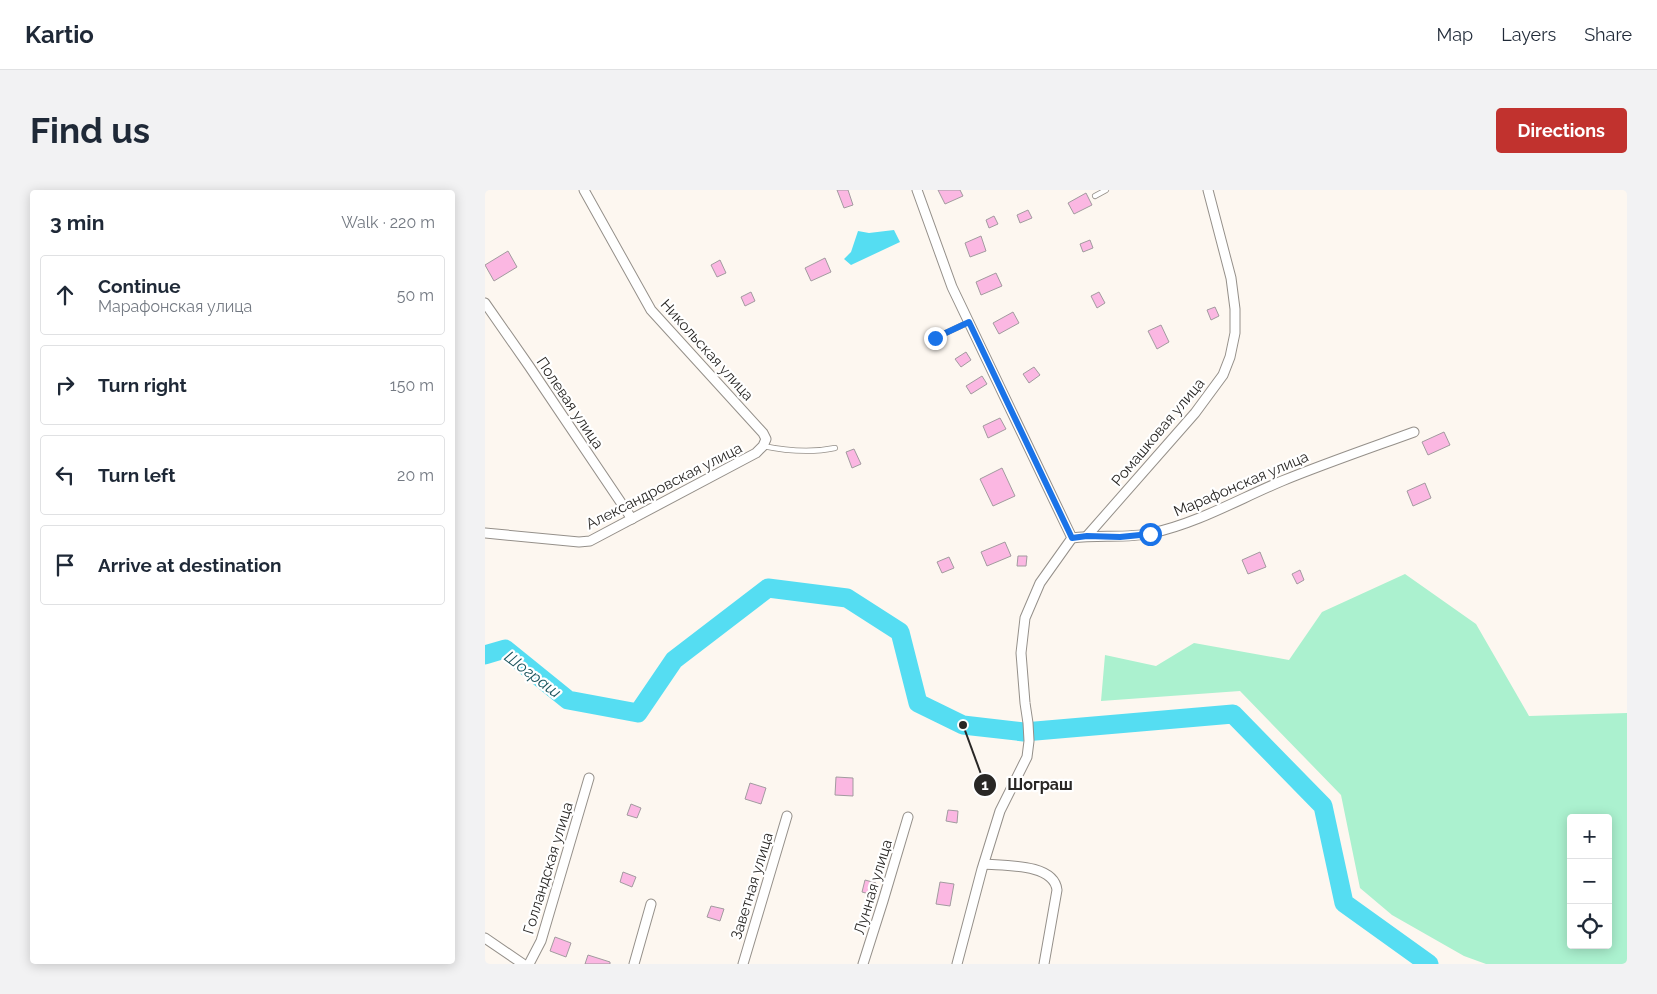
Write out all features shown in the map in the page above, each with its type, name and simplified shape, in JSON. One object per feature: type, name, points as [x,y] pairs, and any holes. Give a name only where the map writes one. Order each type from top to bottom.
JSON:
[{"type":"street","name":"Никольская улица","points":[[584,190],[651,310],[763,433],[766,440],[763,446]]},
{"type":"street","points":[[917,190],[952,286],[1072,538],[1039,583],[1025,618],[1021,653],[1028,723],[1029,741],[1027,757],[1000,811],[957,964]]},
{"type":"street","name":"Ромашковая улица","points":[[1087,536],[1195,413],[1223,375],[1230,357],[1235,333],[1235,309],[1231,278],[1208,190]]},
{"type":"street","name":"Полевая улица","points":[[485,303],[631,519]]},
{"type":"street","name":"Марафонская улица","points":[[1072,538],[1150,534],[1182,526],[1305,472],[1414,432]]},
{"type":"street","name":"Александровская улица","points":[[485,533],[579,542],[590,541],[756,453],[763,446]]},
{"type":"street","name":"Голландская улица","points":[[529,964],[541,940],[589,778]]},
{"type":"street","name":"Заветная улица","points":[[743,964],[787,816]]},
{"type":"street","name":"Лунная улица","points":[[863,964],[908,817]]},
{"type":"street","points":[[984,864],[1029,868],[1046,873],[1056,883],[1057,890],[1044,964]]},
{"type":"street","points":[[634,964],[651,904]]},
{"type":"street","points":[[485,938],[523,964]]},
{"type":"lane","points":[[1095,196],[1105,190]]},
{"type":"lane","points":[[935,338],[969,322]]},
{"type":"lane","points":[[763,446],[783,450],[835,448]]},
{"type":"green space","points":[[1405,574],[1476,624],[1529,716],[1627,713],[1627,964],[1486,964],[1464,956],[1392,915],[1360,888],[1341,795],[1240,691],[1101,701],[1105,655],[1156,666],[1194,643],[1289,660],[1322,612]]},
{"type":"water","points":[[894,230],[900,242],[851,265],[844,259],[851,252],[858,231],[869,233]]},
{"type":"building","points":[[837,190],[848,190],[853,205],[844,208]]},
{"type":"building","points":[[938,190],[960,190],[963,196],[945,204]]},
{"type":"building","points":[[1086,193],[1092,205],[1074,214],[1068,203]]},
{"type":"building","points":[[1028,210],[1032,218],[1020,223],[1017,215]]},
{"type":"building","points":[[994,216],[998,224],[989,228],[986,220]]},
{"type":"building","points":[[981,236],[986,251],[970,257],[965,243]]},
{"type":"building","points":[[1090,240],[1093,248],[1083,252],[1080,244]]},
{"type":"building","points":[[508,251],[517,267],[494,281],[485,265]]},
{"type":"building","points":[[825,258],[831,272],[811,281],[805,268]]},
{"type":"building","points":[[720,260],[726,273],[717,277],[711,265]]},
{"type":"building","points":[[996,273],[1002,286],[981,295],[976,282]]},
{"type":"building","points":[[751,292],[755,301],[745,306],[741,297]]},
{"type":"building","points":[[1099,292],[1105,303],[1097,308],[1091,296]]},
{"type":"building","points":[[1215,307],[1219,316],[1211,320],[1207,310]]},
{"type":"building","points":[[1013,312],[1019,323],[999,334],[993,323]]},
{"type":"building","points":[[1161,325],[1169,342],[1157,349],[1148,331]]},
{"type":"building","points":[[966,352],[971,360],[961,367],[955,359]]},
{"type":"building","points":[[1034,367],[1040,375],[1029,383],[1023,374]]},
{"type":"building","points":[[982,376],[987,384],[971,394],[966,386]]},
{"type":"building","points":[[1000,418],[1006,429],[988,438],[983,426]]},
{"type":"building","points":[[1444,432],[1450,445],[1428,455],[1422,442]]},
{"type":"building","points":[[854,449],[861,464],[852,468],[846,452]]},
{"type":"building","points":[[1002,468],[1015,496],[993,506],[980,479]]},
{"type":"building","points":[[1425,483],[1431,498],[1413,506],[1407,491]]},
{"type":"building","points":[[1005,542],[1011,556],[987,566],[981,552]]},
{"type":"building","points":[[1260,552],[1266,567],[1248,574],[1242,560]]},
{"type":"building","points":[[1018,556],[1027,556],[1026,566],[1017,566]]},
{"type":"building","points":[[949,557],[954,568],[942,573],[937,562]]},
{"type":"building","points":[[1300,570],[1304,580],[1297,584],[1292,574]]},
{"type":"building","points":[[836,777],[853,778],[853,796],[835,795]]},
{"type":"building","points":[[750,783],[766,788],[761,804],[745,799]]},
{"type":"building","points":[[631,804],[641,808],[637,818],[627,815]]},
{"type":"building","points":[[948,810],[958,811],[957,823],[946,821]]},
{"type":"building","points":[[623,872],[636,877],[632,887],[620,882]]},
{"type":"building","points":[[865,880],[876,883],[873,895],[862,892]]},
{"type":"building","points":[[940,882],[954,884],[950,906],[936,904]]},
{"type":"building","points":[[711,906],[724,909],[720,921],[707,917]]},
{"type":"building","points":[[555,937],[571,943],[566,957],[550,951]]},
{"type":"building","points":[[588,955],[610,962],[610,964],[585,964]]},
{"type":"waterway","name":"Шограш","points":[[485,655],[505,649],[568,700],[638,713],[674,660],[768,588],[847,598],[900,632],[918,703],[963,725],[1024,732],[1233,714],[1323,806],[1344,903],[1429,964]]},
{"type":"place","name":"Шограш","points":[[963,725]]},
{"type":"route","points":[[935,338],[969,322],[1072,538],[1150,534]]}]
